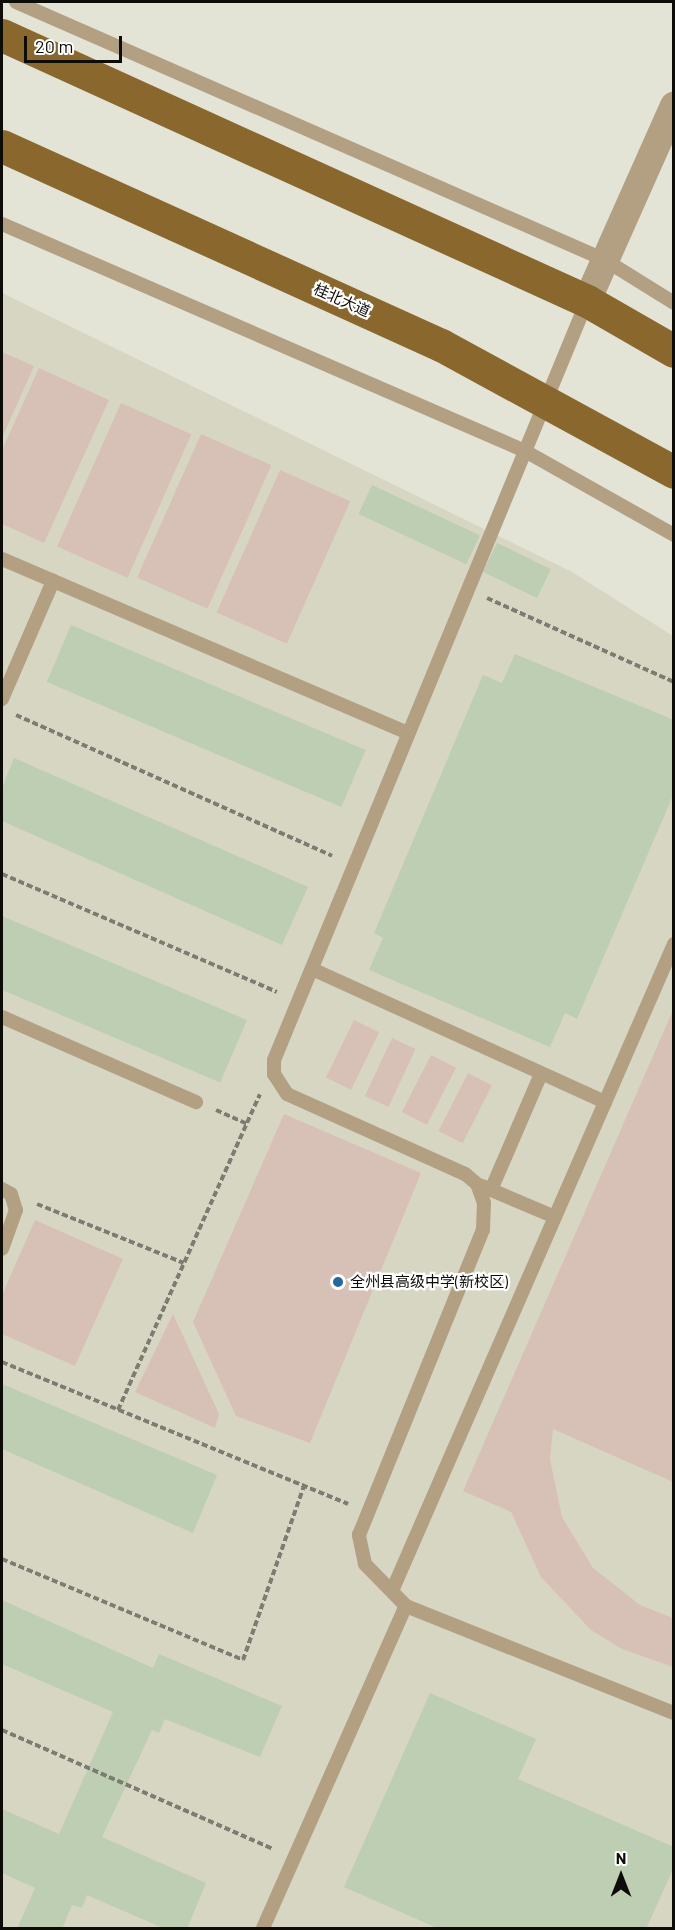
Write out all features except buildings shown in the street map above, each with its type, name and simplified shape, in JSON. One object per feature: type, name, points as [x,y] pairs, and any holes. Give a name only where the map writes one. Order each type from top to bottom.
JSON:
[{"type":"main road","points":[[2,35],[587,302],[674,351]]},
{"type":"main road","name":"桂北大道","points":[[2,146],[441,345],[674,472]]},
{"type":"street","points":[[587,302],[674,106]]},
{"type":"lane","points":[[16,2],[605,260],[674,303]]},
{"type":"lane","points":[[2,224],[525,451],[674,535]]},
{"type":"lane","points":[[555,1217],[477,1184],[287,1094],[277,1082],[274,1060],[587,302]]},
{"type":"lane","points":[[2,559],[408,732]]},
{"type":"lane","points":[[2,699],[53,581]]},
{"type":"lane","points":[[392,1591],[674,944]]},
{"type":"lane","points":[[312,969],[604,1102]]},
{"type":"lane","points":[[2,1017],[196,1102]]},
{"type":"lane","points":[[491,1190],[542,1074]]},
{"type":"lane","points":[[477,1184],[484,1203],[483,1230],[358,1535],[359,1552],[406,1606],[674,1713]]},
{"type":"lane","points":[[2,1249],[16,1213],[6,1192]]},
{"type":"lane","points":[[263,1929],[406,1606]]},
{"type":"path","points":[[468,589],[674,682]]},
{"type":"path","points":[[12,713],[354,866]]},
{"type":"path","points":[[2,874],[298,1001]]},
{"type":"path","points":[[118,1410],[248,1124],[274,1060]]},
{"type":"path","points":[[196,1102],[248,1124]]},
{"type":"path","points":[[6,1192],[184,1263]]},
{"type":"path","points":[[2,1362],[367,1512]]},
{"type":"path","points":[[2,1559],[243,1660],[304,1486]]},
{"type":"path","points":[[2,1730],[294,1859]]},
{"type":"shaded area","name":"全州县高级中学(新校区)","points":[[2,293],[572,572],[673,636],[673,1928],[2,1928]]},
{"type":"shaded area","points":[[2,352],[34,366],[2,438]]},
{"type":"shaded area","points":[[39,368],[109,400],[44,543],[2,524],[2,450]]},
{"type":"shaded area","points":[[121,403],[191,434],[127,578],[57,546]]},
{"type":"shaded area","points":[[201,434],[271,465],[207,609],[137,577]]},
{"type":"shaded area","points":[[280,470],[350,501],[287,644],[217,613]]},
{"type":"shaded area","points":[[673,1010],[673,1482],[553,1429],[550,1459],[562,1517],[593,1568],[640,1605],[673,1618],[673,1667],[622,1649],[591,1630],[541,1577],[511,1512],[463,1491]]},
{"type":"shaded area","points":[[354,1020],[379,1032],[351,1090],[326,1078]]},
{"type":"shaded area","points":[[392,1038],[416,1049],[389,1107],[365,1096]]},
{"type":"shaded area","points":[[431,1055],[456,1068],[427,1125],[402,1112]]},
{"type":"shaded area","points":[[468,1073],[492,1085],[463,1143],[438,1131]]},
{"type":"shaded area","points":[[284,1114],[421,1173],[310,1443],[236,1416],[193,1322]]},
{"type":"shaded area","points":[[35,1220],[123,1259],[75,1366],[2,1334],[2,1295]]},
{"type":"shaded area","points":[[173,1314],[219,1414],[215,1428],[135,1392]]},
{"type":"place","name":"全州县高级中学(新校区)","points":[[338,1282]]}]
